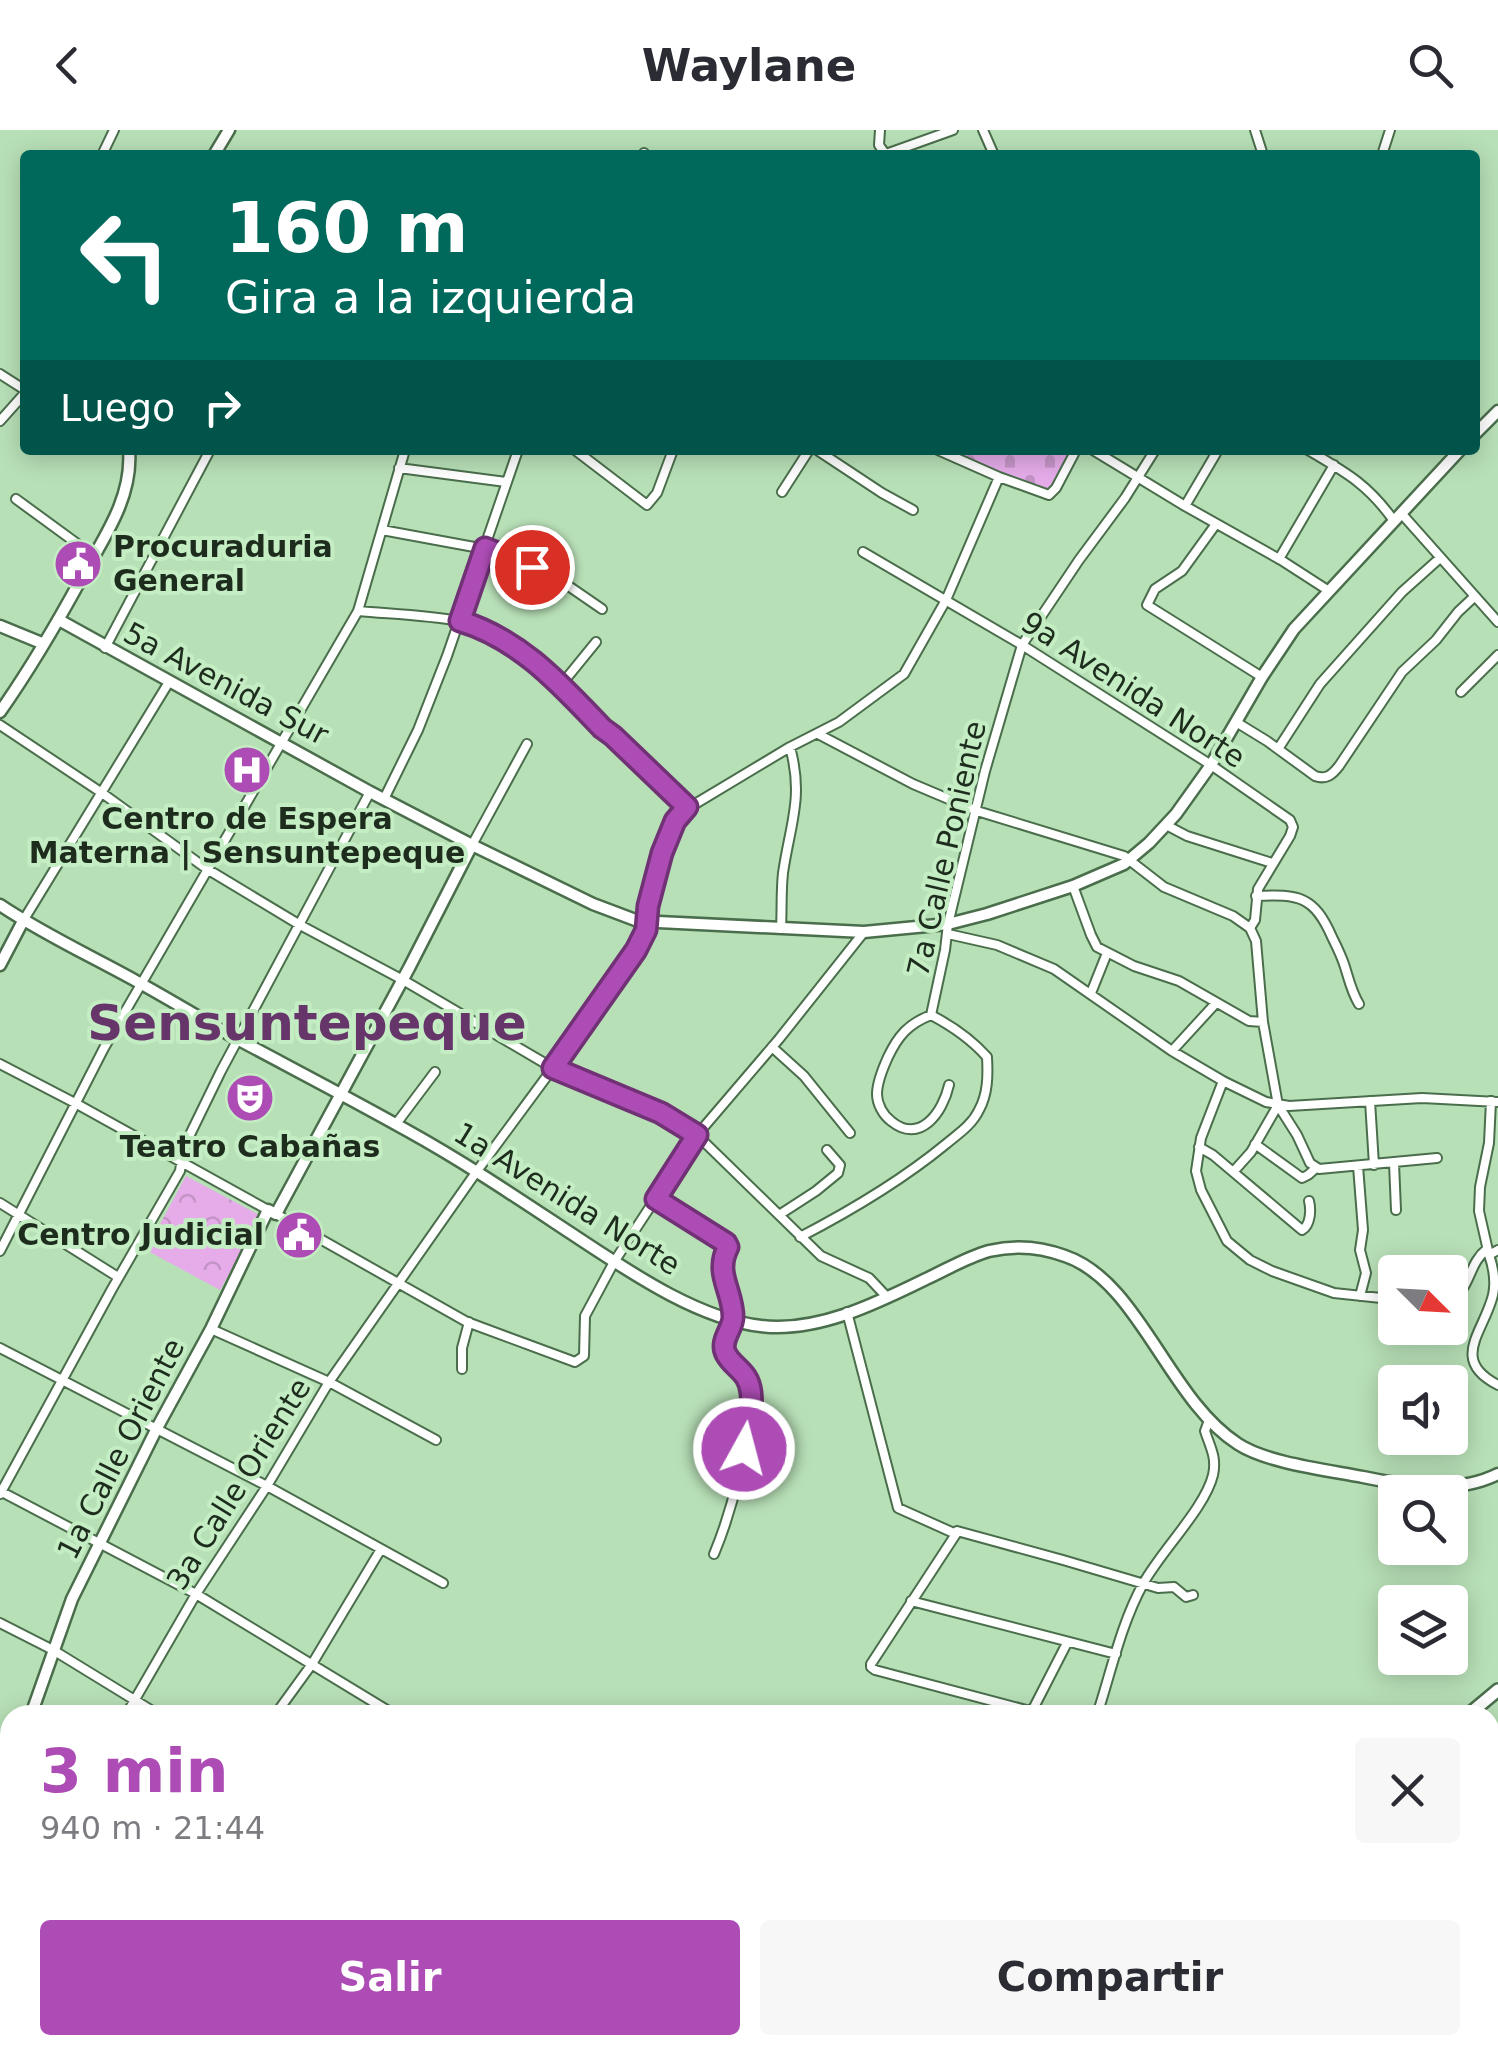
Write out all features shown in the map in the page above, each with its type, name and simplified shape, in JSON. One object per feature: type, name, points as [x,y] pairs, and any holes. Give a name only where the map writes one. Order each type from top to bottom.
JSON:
[{"type":"street","points":[[897,150],[953,130]]},
{"type":"street","points":[[0,421],[20,397]]},
{"type":"street","points":[[1480,429],[1498,411]]},
{"type":"street","points":[[0,712],[59,620],[112,524],[124,494],[129,455]]},
{"type":"street","points":[[105,648],[207,455]]},
{"type":"street","points":[[0,1251],[111,1035],[358,611],[403,455]]},
{"type":"street","points":[[384,799],[418,730],[460,621],[516,455]]},
{"type":"street","points":[[585,455],[647,504],[657,493],[671,455]]},
{"type":"street","points":[[782,492],[806,455]]},
{"type":"street","points":[[825,455],[913,510]]},
{"type":"street","points":[[949,455],[1049,494],[1073,455]]},
{"type":"street","points":[[1100,455],[1329,591]]},
{"type":"street","name":"7a Calle Poniente","points":[[800,1236],[894,1184],[969,1125],[980,1109],[986,1088],[987,1056],[948,1024],[931,1016],[985,771],[1022,645],[1152,455]]},
{"type":"street","points":[[1185,506],[1215,455]]},
{"type":"street","points":[[1317,455],[1367,488],[1440,558],[1498,622]]},
{"type":"street","name":"5a Avenida Sur","points":[[59,620],[370,792],[593,904],[638,921],[864,932],[948,929],[1073,886],[1129,860],[1166,825],[1211,765],[1294,629],[1455,455]]},
{"type":"street","points":[[1279,559],[1334,465]]},
{"type":"street","points":[[399,468],[506,482]]},
{"type":"street","points":[[358,611],[460,621],[506,640],[538,663],[687,807],[839,722],[904,674],[946,600],[1000,477]]},
{"type":"street","points":[[16,499],[94,556]]},
{"type":"street","points":[[1216,524],[1182,571],[1154,590],[1147,604],[1262,677]]},
{"type":"street","points":[[382,530],[485,548],[554,576],[602,609]]},
{"type":"street","name":"9a Avenida Norte","points":[[863,552],[1022,645],[1211,765],[1292,823],[1290,836],[1272,864]]},
{"type":"street","points":[[1278,749],[1320,684],[1402,592],[1440,558]]},
{"type":"street","points":[[1236,722],[1315,776],[1324,778],[1331,774],[1402,672],[1474,597]]},
{"type":"street","points":[[0,626],[44,644]]},
{"type":"street","points":[[561,685],[596,642]]},
{"type":"street","points":[[1461,692],[1498,655]]},
{"type":"street","points":[[0,965],[23,920],[169,682]]},
{"type":"street","points":[[0,725],[207,869],[300,925],[553,1068],[661,1113],[697,1135],[822,1256],[869,1278],[887,1297],[993,1250],[1026,1248],[1066,1256],[1092,1270],[1116,1293],[1182,1389],[1236,1443],[1267,1456],[1378,1479]]},
{"type":"street","points":[[818,734],[913,784],[977,811],[1116,853],[1164,887],[1233,916],[1250,928],[1256,941],[1263,1022],[1278,1105],[1310,1163],[1324,1170],[1437,1158]]},
{"type":"street","points":[[472,845],[528,744]]},
{"type":"street","points":[[782,928],[783,874],[797,799],[797,772],[790,747]]},
{"type":"street","points":[[370,792],[182,1149],[183,1162],[167,1194],[0,1492],[196,1594],[379,1705]]},
{"type":"street","name":"3a Calle Oriente","points":[[131,1705],[330,1382],[636,950],[646,930],[662,853],[675,821],[687,807]]},
{"type":"street","points":[[1166,825],[1187,836],[1272,864],[1256,896],[1250,928]]},
{"type":"street","name":"1a Calle Oriente","points":[[34,1705],[72,1599],[157,1428],[272,1212],[403,980],[472,845]]},
{"type":"street","points":[[1073,886],[1095,943],[1107,953],[1179,981],[1250,1021],[1263,1022]]},
{"type":"street","points":[[1256,896],[1295,898],[1318,910],[1360,1004]]},
{"type":"street","name":"1a Avenida Norte","points":[[0,906],[396,1124],[614,1262],[708,1313],[734,1322],[775,1327],[812,1322],[887,1297]]},
{"type":"street","points":[[948,929],[1036,960],[1091,993],[1172,1051],[1266,1102],[1309,1106],[1422,1098],[1494,1101],[1479,1198],[1481,1223],[1492,1252],[1493,1292],[1476,1335],[1473,1361],[1479,1373],[1498,1385]]},
{"type":"street","points":[[0,1064],[468,1322],[576,1362],[584,1356],[585,1316],[614,1262],[697,1135],[864,932]]},
{"type":"street","points":[[1091,993],[1107,953]]},
{"type":"street","points":[[1172,1051],[1216,1002]]},
{"type":"street","points":[[931,1016],[908,1026],[899,1037],[882,1073],[877,1097],[884,1115],[893,1123],[904,1129],[918,1128],[939,1113],[949,1085]]},
{"type":"street","points":[[772,1047],[804,1076],[850,1133]]},
{"type":"street","points":[[396,1124],[436,1072]]},
{"type":"street","points":[[1223,1081],[1198,1148],[1196,1171],[1220,1230],[1236,1250],[1272,1271],[1334,1292],[1378,1298]]},
{"type":"street","points":[[1370,1102],[1374,1164]]},
{"type":"street","points":[[1234,1171],[1278,1105]]},
{"type":"street","points":[[1255,1144],[1302,1178],[1316,1168]]},
{"type":"street","points":[[1198,1148],[1234,1171],[1302,1230],[1308,1222],[1308,1201]]},
{"type":"street","points":[[779,1216],[838,1174],[840,1165],[826,1150]]},
{"type":"street","points":[[1394,1163],[1396,1210]]},
{"type":"street","points":[[1358,1166],[1363,1230],[1360,1250],[1366,1274],[1360,1296]]},
{"type":"street","points":[[656,1199],[728,1247],[722,1267],[734,1322],[724,1351],[740,1367],[751,1394],[733,1500],[714,1554]]},
{"type":"street","points":[[0,1203],[118,1278]]},
{"type":"street","points":[[1468,1280],[1475,1262],[1492,1252]]},
{"type":"street","points":[[847,1312],[898,1508],[956,1534]]},
{"type":"street","points":[[462,1369],[468,1322]]},
{"type":"street","points":[[212,1328],[330,1382],[436,1440]]},
{"type":"street","points":[[0,1348],[268,1486],[443,1583]]},
{"type":"street","points":[[1100,1705],[1143,1584],[1210,1483],[1214,1462],[1205,1430],[1209,1420]]},
{"type":"street","points":[[1468,1485],[1498,1474]]},
{"type":"street","points":[[1002,1705],[872,1669],[871,1664],[957,1531],[1158,1588],[1174,1587],[1186,1597],[1193,1595]]},
{"type":"street","points":[[282,1705],[312,1664],[381,1550]]},
{"type":"street","points":[[912,1601],[1116,1654]]},
{"type":"street","points":[[0,1623],[143,1705]]},
{"type":"street","points":[[1035,1705],[1067,1642]]},
{"type":"green space","points":[[953,455],[1073,455],[1049,495]]},
{"type":"green space","points":[[186,1176],[261,1216],[220,1290],[146,1250]]},
{"type":"place","name":"Procuraduria General","points":[[78,564]]},
{"type":"place","name":"Centro de Espera Materna | Sensuntepeque","points":[[247,770]]},
{"type":"place","name":"Teatro Cabañas","points":[[250,1098]]},
{"type":"place","name":"Centro Judicial","points":[[299,1235]]},
{"type":"district","name":"Sensuntepeque","points":[[307,1022]]},
{"type":"route","points":[[532,567],[485,548],[460,621],[506,640],[538,663],[687,807],[675,821],[662,853],[646,930],[636,950],[553,1068],[661,1113],[697,1135],[656,1199],[728,1247],[722,1267],[734,1322],[724,1351],[740,1367],[751,1394],[744,1449]]}]
